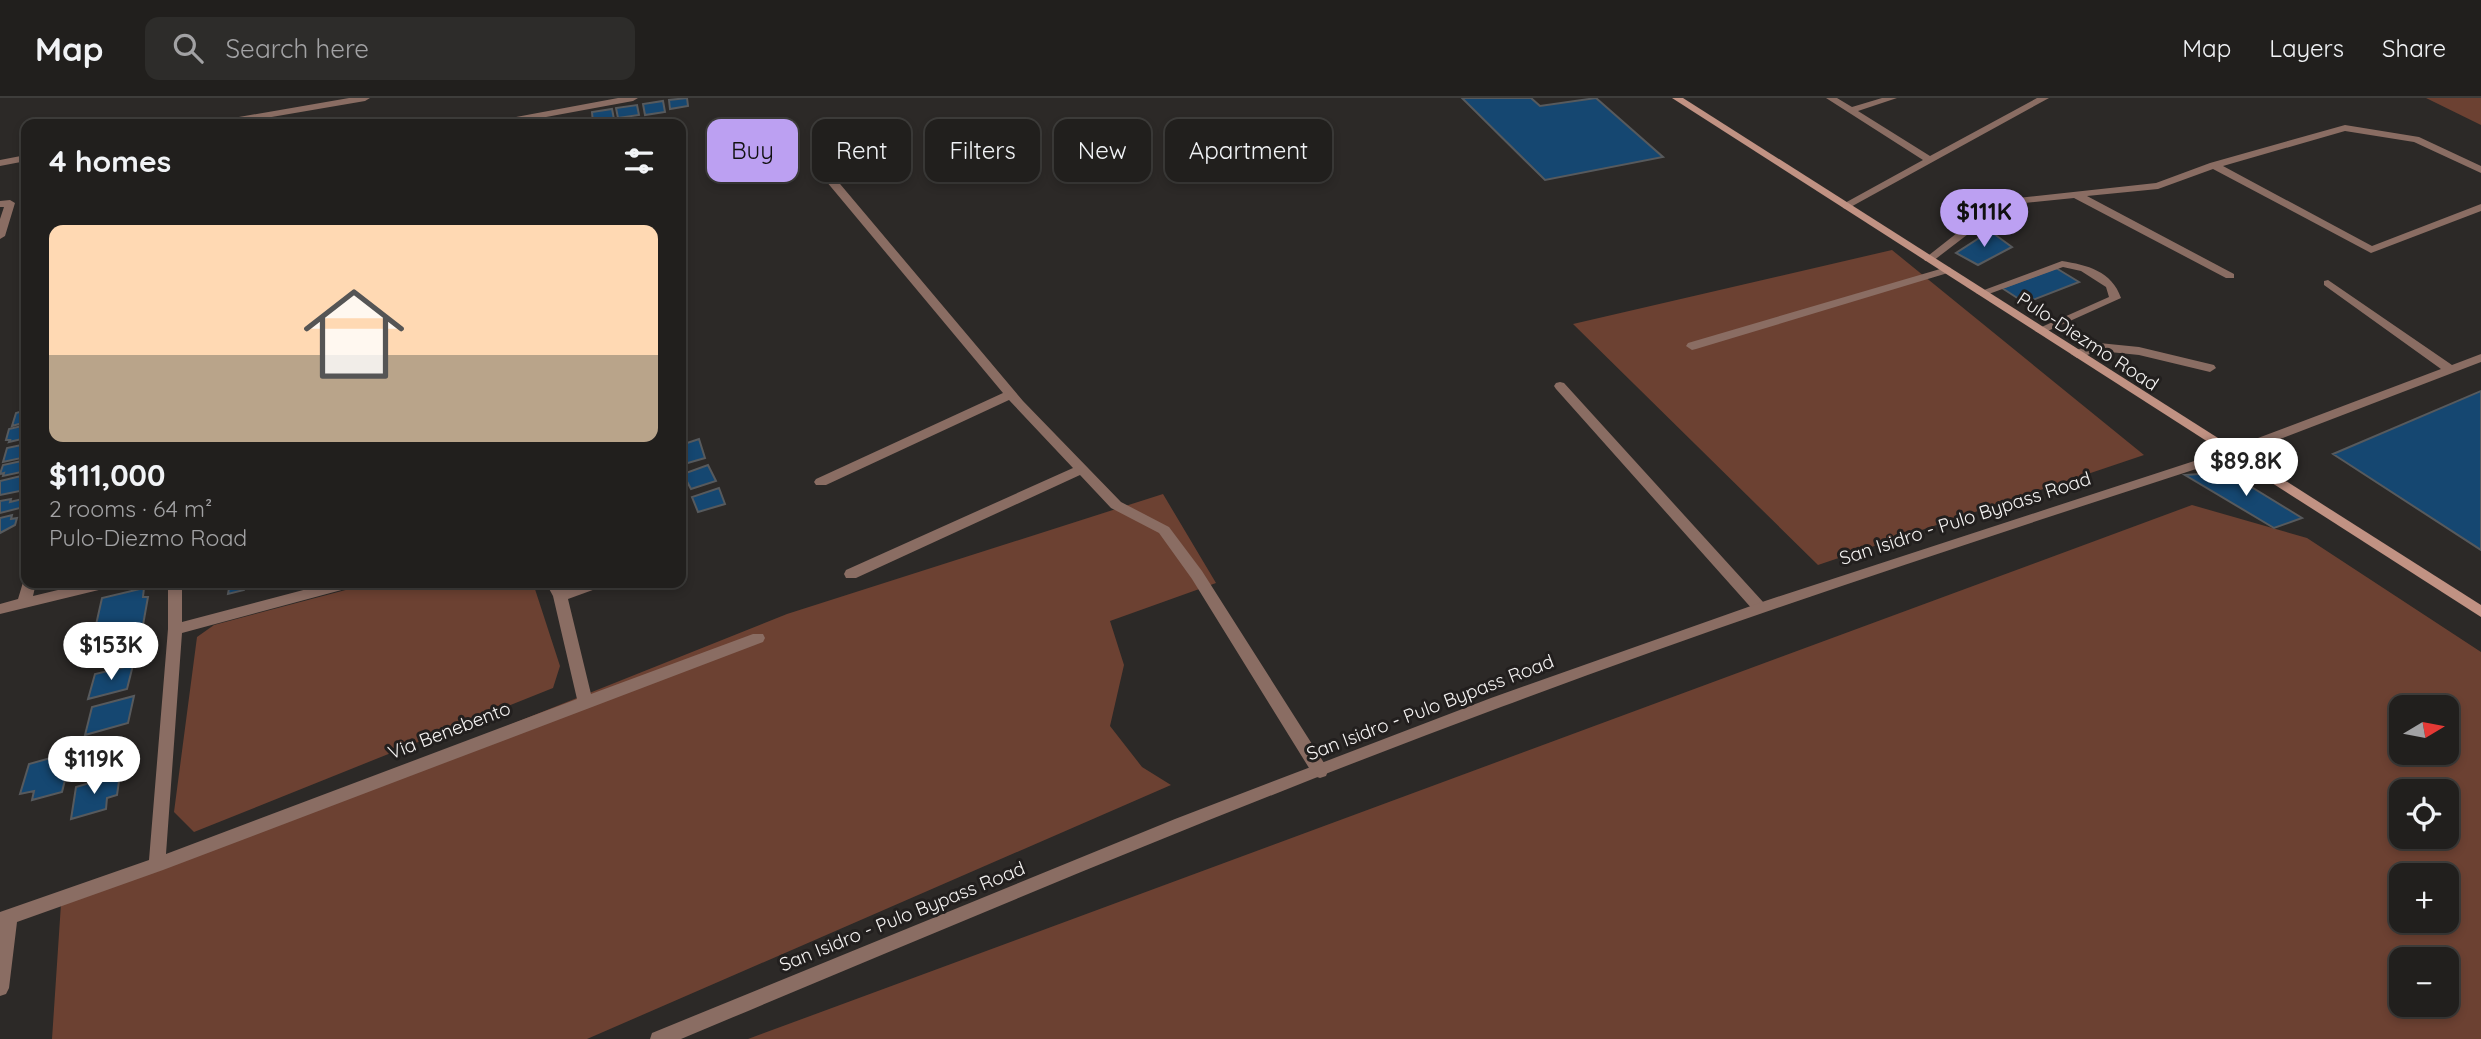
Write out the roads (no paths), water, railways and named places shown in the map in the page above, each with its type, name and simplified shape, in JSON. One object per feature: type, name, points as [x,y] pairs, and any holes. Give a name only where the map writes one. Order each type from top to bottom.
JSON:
[{"type":"main road","name":"Pulo-Diezmo Road","points":[[1677,98],[2481,612]]},
{"type":"street","points":[[245,119],[365,98]]},
{"type":"street","points":[[527,119],[634,98]]},
{"type":"street","points":[[1831,98],[1929,160]]},
{"type":"street","points":[[1851,110],[1892,98]]},
{"type":"street","points":[[1847,206],[2044,98]]},
{"type":"street","points":[[1929,259],[2003,202],[2158,186],[2214,165],[2345,128],[2416,139],[2481,170]]},
{"type":"street","points":[[0,163],[21,159]]},
{"type":"street","points":[[2214,165],[2371,250],[2481,207]]},
{"type":"street","points":[[833,182],[1011,394],[1116,505],[1164,530],[1197,575],[1320,771]]},
{"type":"street","points":[[2077,194],[2230,276]]},
{"type":"street","points":[[0,204],[10,203],[0,236]]},
{"type":"street","points":[[1982,293],[2062,264],[2084,268],[2111,285],[2115,298],[2041,331]]},
{"type":"street","points":[[1692,346],[1947,271]]},
{"type":"street","points":[[2329,283],[2451,370]]},
{"type":"street","points":[[2077,355],[2099,347],[2139,351],[2210,369]]},
{"type":"street","name":"San Isidro - Pulo Bypass Road","points":[[659,1039],[1104,855],[1493,703],[1759,607],[2231,453],[2481,358]]},
{"type":"street","points":[[1560,386],[1759,607]]},
{"type":"street","points":[[821,482],[1011,394]]},
{"type":"street","points":[[851,574],[1082,469]]},
{"type":"street","points":[[25,602],[28,588]]},
{"type":"street","points":[[0,609],[85,588]]},
{"type":"street","points":[[157,865],[176,629],[175,588]]},
{"type":"street","points":[[176,629],[330,588]]},
{"type":"street","points":[[556,590],[585,700]]},
{"type":"street","name":"Via Benebento","points":[[4,919],[157,865],[585,700],[758,638]]},
{"type":"street","points":[[0,988],[4,919]]}]
